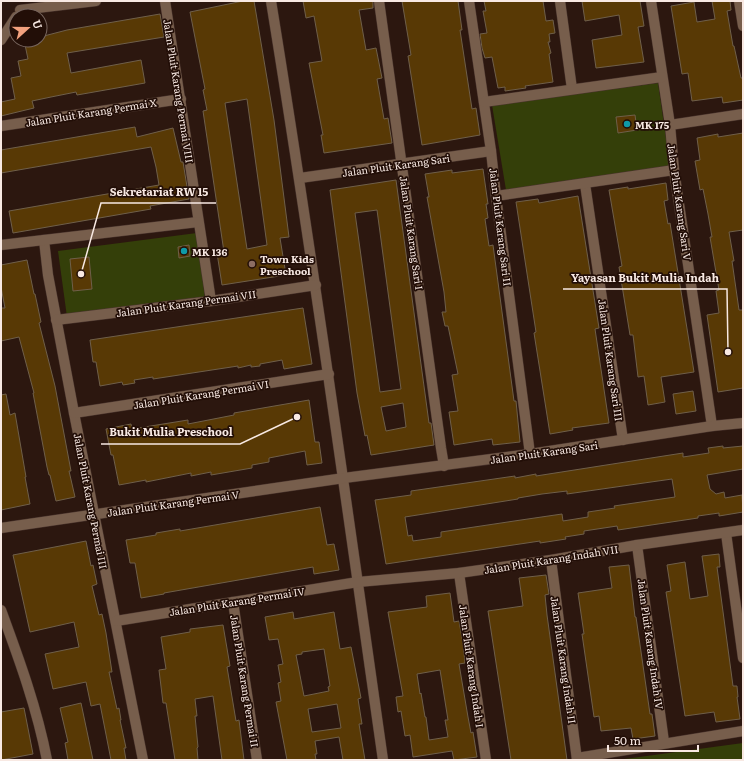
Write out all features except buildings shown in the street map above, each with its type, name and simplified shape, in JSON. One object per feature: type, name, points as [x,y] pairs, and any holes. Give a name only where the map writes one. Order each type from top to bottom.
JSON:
[{"type":"street","points":[[43,8],[96,1]]},
{"type":"street","name":"Jalan Pluit Karang Permai VIII","points":[[165,1],[211,301]]},
{"type":"street","points":[[272,1],[316,285],[383,760]]},
{"type":"street","name":"Jalan Pluit Karang Sari I","points":[[379,1],[444,466]]},
{"type":"street","name":"Jalan Pluit Karang Sari II","points":[[469,1],[491,151],[530,454]]},
{"type":"street","points":[[560,1],[572,89]]},
{"type":"street","name":"Jalan Pluit Karang Sari V","points":[[651,1],[670,125],[674,170],[712,426]]},
{"type":"street","points":[[740,1],[743,26]]},
{"type":"street","points":[[1,40],[8,29]]},
{"type":"street","points":[[484,102],[662,77]]},
{"type":"street","name":"Jalan Pluit Karang Permai X","points":[[1,126],[180,99]]},
{"type":"street","points":[[670,125],[743,114]]},
{"type":"street","name":"Jalan Pluit Karang Sari","points":[[300,178],[491,151]]},
{"type":"street","points":[[496,196],[674,170]]},
{"type":"street","name":"Jalan Pluit Karang Sari III","points":[[585,184],[623,440]]},
{"type":"street","points":[[1,245],[198,222]]},
{"type":"street","name":"Jalan Pluit Karang Permai III","points":[[44,240],[48,275],[56,320],[143,760]]},
{"type":"street","name":"Jalan Pluit Karang Permai VII","points":[[56,320],[211,301],[316,285]]},
{"type":"street","name":"Jalan Pluit Karang Permai VI","points":[[74,413],[329,374]]},
{"type":"street","name":"Jalan Pluit Karang Sari","points":[[344,478],[444,466],[712,426],[743,423]]},
{"type":"street","name":"Jalan Pluit Karang Permai V","points":[[1,528],[344,478]]},
{"type":"street","name":"Jalan Pluit Karang Indah VII","points":[[358,582],[459,573],[743,530]]},
{"type":"street","points":[[726,533],[743,658]]},
{"type":"street","name":"Jalan Pluit Karang Indah IV","points":[[637,545],[664,742]]},
{"type":"street","name":"Jalan Pluit Karang Indah II","points":[[551,560],[577,759]]},
{"type":"street","name":"Jalan Pluit Karang Indah I","points":[[459,573],[486,760]]},
{"type":"street","name":"Jalan Pluit Karang Permai IV","points":[[116,620],[358,582]]},
{"type":"street","name":"Jalan Pluit Karang Permai II","points":[[233,602],[257,760]]},
{"type":"street","points":[[1,610],[33,700],[47,760]]},
{"type":"street","points":[[577,759],[664,742],[743,731]]},
{"type":"green space","points":[[658,83],[670,166],[506,190],[492,105]]},
{"type":"green space","points":[[197,233],[205,299],[67,317],[58,251]]},
{"type":"green space","points":[[743,743],[743,760],[617,760]]},
{"type":"place","name":"MK 175","points":[[627,124]]},
{"type":"place","name":"MK 136","points":[[184,251]]},
{"type":"place","name":"Town Kids Preschool","points":[[252,264]]},
{"type":"place","name":"Sekretariat RW 15","points":[[81,274]]},
{"type":"place","name":"Yayasan Bukit Mulia Indah","points":[[728,352]]},
{"type":"place","name":"Bukit Mulia Preschool","points":[[297,417]]}]
